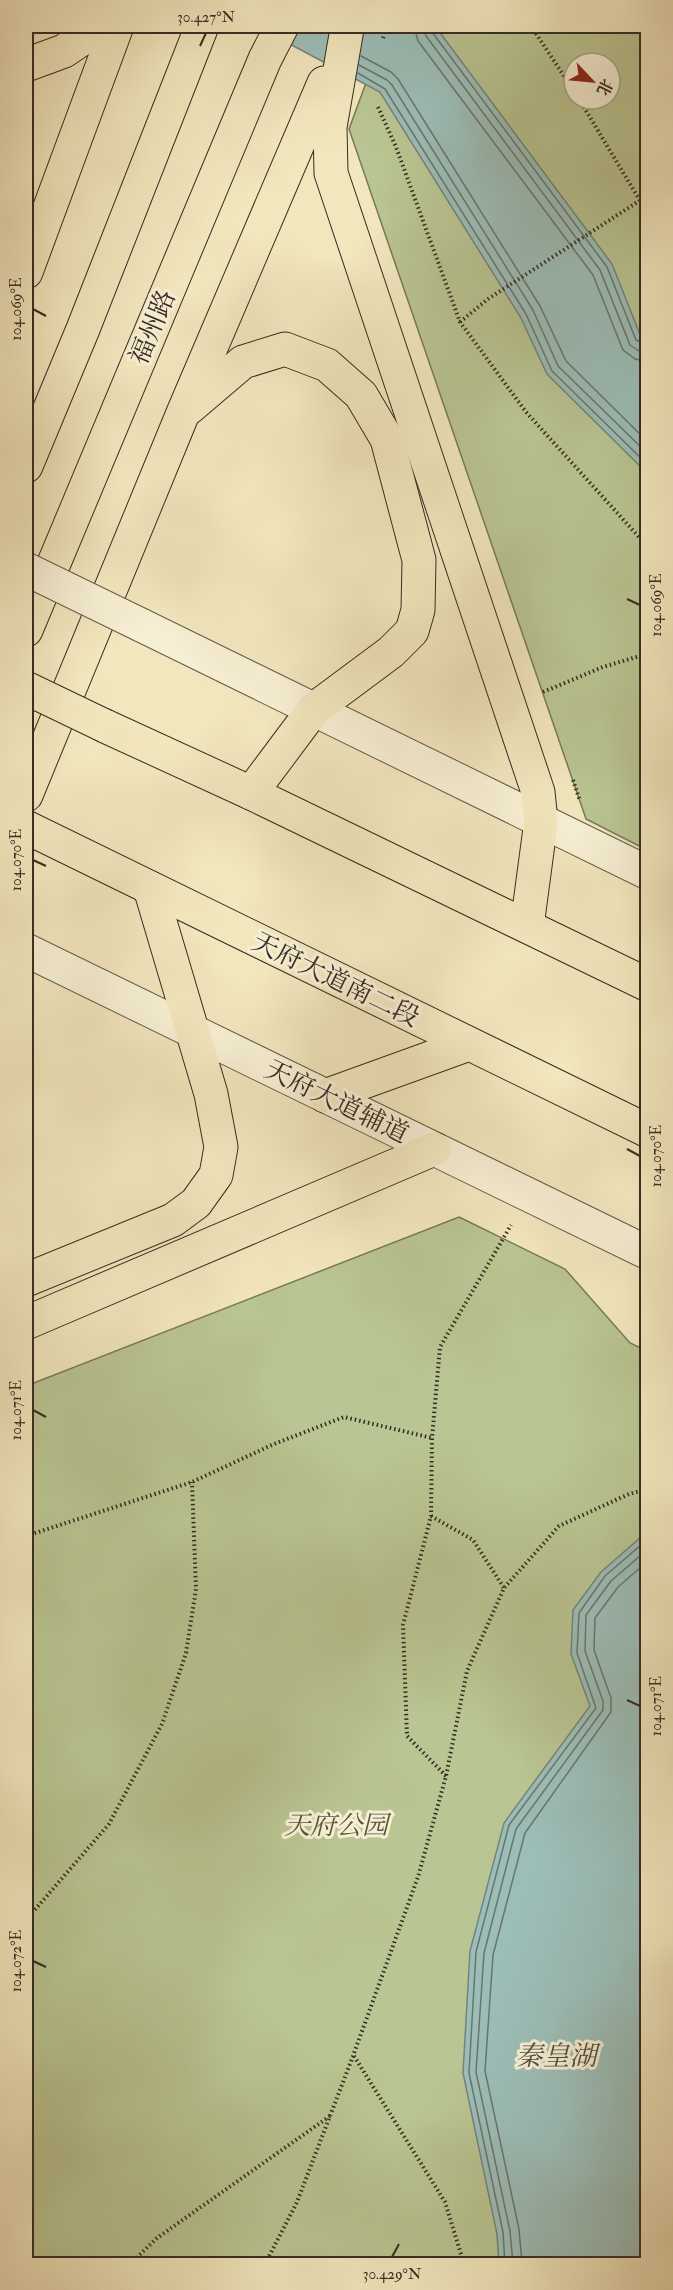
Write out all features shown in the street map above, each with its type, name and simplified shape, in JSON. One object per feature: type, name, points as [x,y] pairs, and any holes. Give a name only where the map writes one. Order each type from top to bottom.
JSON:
[{"type":"main road","points":[[26,64],[64,51],[101,26]]},
{"type":"main road","points":[[26,273],[117,26]]},
{"type":"main road","points":[[26,466],[83,329],[202,26]]},
{"type":"main road","name":"福州路","points":[[26,630],[251,92],[282,26]]},
{"type":"main road","points":[[26,795],[183,413],[348,27]]},
{"type":"main road","points":[[348,27],[330,127],[331,173],[538,792],[541,821],[527,926]]},
{"type":"main road","points":[[183,413],[243,362],[285,349],[327,365],[361,395],[387,439],[419,560],[418,610],[412,631],[391,652],[313,710],[251,793]]},
{"type":"main road","points":[[26,688],[251,793],[648,985]]},
{"type":"main road","name":"天府大道南二段","points":[[40,834],[648,1131]]},
{"type":"main road","points":[[26,1280],[173,1220],[196,1203],[216,1175],[221,1147],[211,1094],[150,888]]},
{"type":"main road","points":[[325,1096],[470,1044]]},
{"type":"main road","points":[[26,1323],[434,1149]]},
{"type":"street","points":[[26,569],[648,873]]},
{"type":"street","name":"天府大道辅道","points":[[26,950],[636,1247]]},
{"type":"street","points":[[636,1247],[648,1270]]},
{"type":"path","points":[[380,46],[387,26]]},
{"type":"path","points":[[531,26],[562,73]]},
{"type":"path","points":[[378,107],[396,147],[460,322],[526,412],[648,547]]},
{"type":"path","points":[[586,111],[648,214]]},
{"type":"path","points":[[460,322],[488,299],[639,201]]},
{"type":"path","points":[[543,692],[603,667],[643,655],[648,656]]},
{"type":"path","points":[[539,681],[546,703]]},
{"type":"path","points":[[572,777],[583,808]]},
{"type":"path","points":[[446,1776],[406,1736],[403,1625],[431,1516],[432,1438],[440,1347],[511,1225]]},
{"type":"path","points":[[26,1536],[192,1482],[274,1444],[345,1418],[432,1438]]},
{"type":"path","points":[[26,1920],[109,1824],[162,1724],[186,1653],[196,1589],[192,1482]]},
{"type":"path","points":[[265,2265],[297,2202],[418,1877],[446,1776],[467,1671],[504,1588],[558,1526],[629,1494],[648,1489]]},
{"type":"path","points":[[431,1516],[472,1540],[504,1588]]},
{"type":"path","points":[[353,2056],[445,2202],[464,2265]]},
{"type":"path","points":[[130,2265],[157,2238],[330,2116]]},
{"type":"green space","points":[[387,26],[647,26],[647,850],[586,819],[349,129]]},
{"type":"green space","name":"天府公园","points":[[459,1217],[565,1269],[630,1343],[647,1351],[647,2264],[26,2264],[26,1386]]},
{"type":"water","points":[[256,26],[435,26],[612,264],[641,337],[647,341],[647,473],[547,374],[521,318],[380,92]]},
{"type":"water","name":"秦皇湖","points":[[647,1532],[647,2264],[499,2264],[497,2234],[463,2073],[470,1951],[504,1823],[590,1706],[571,1654],[573,1610],[601,1572]]}]
